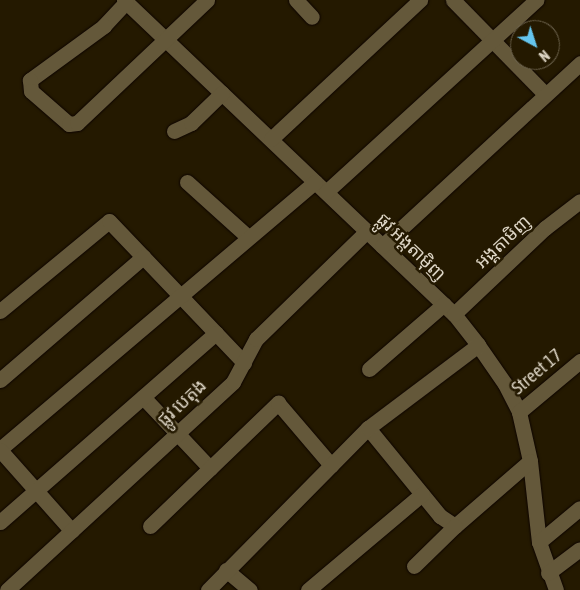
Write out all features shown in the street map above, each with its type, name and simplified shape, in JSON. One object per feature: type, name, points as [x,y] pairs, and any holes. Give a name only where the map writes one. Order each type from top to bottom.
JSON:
[{"type":"street","points":[[125,1],[104,26],[30,80],[31,90],[73,125],[167,40],[207,0]]},
{"type":"street","points":[[296,0],[312,17]]},
{"type":"street","points":[[271,139],[420,0]]},
{"type":"street","points":[[453,0],[545,94]]},
{"type":"street","points":[[72,531],[0,450],[178,295],[248,237],[321,187],[536,0]]},
{"type":"street","name":"ផ្លូវ អង្តតាម៉ិញ","points":[[125,1],[449,309],[478,345],[505,384],[519,412],[530,461],[539,542],[548,573],[556,590]]},
{"type":"street","points":[[382,246],[580,63]]},
{"type":"street","points":[[174,131],[191,123],[222,93]]},
{"type":"street","points":[[187,182],[248,237]]},
{"type":"street","name":"អង្គតាមិញ","points":[[369,369],[449,309],[580,201]]},
{"type":"street","points":[[0,311],[104,222],[112,223],[178,295],[244,362]]},
{"type":"street","name":"ផ្លូវ បេតុង","points":[[7,590],[233,382],[256,339],[367,231]]},
{"type":"street","points":[[0,380],[143,257]]},
{"type":"street","points":[[0,522],[216,333]]},
{"type":"street","points":[[208,590],[368,428],[478,345]]},
{"type":"street","name":"Street 17","points":[[519,412],[580,360]]},
{"type":"street","points":[[143,397],[210,468]]},
{"type":"street","points":[[150,526],[278,403],[331,465]]},
{"type":"street","points":[[368,428],[440,516],[455,526]]},
{"type":"street","points":[[414,566],[455,526],[530,461]]},
{"type":"street","points":[[308,590],[422,494]]},
{"type":"street","points":[[539,542],[580,508]]},
{"type":"street","points":[[548,573],[579,550]]},
{"type":"street","points":[[226,570],[250,590]]}]
